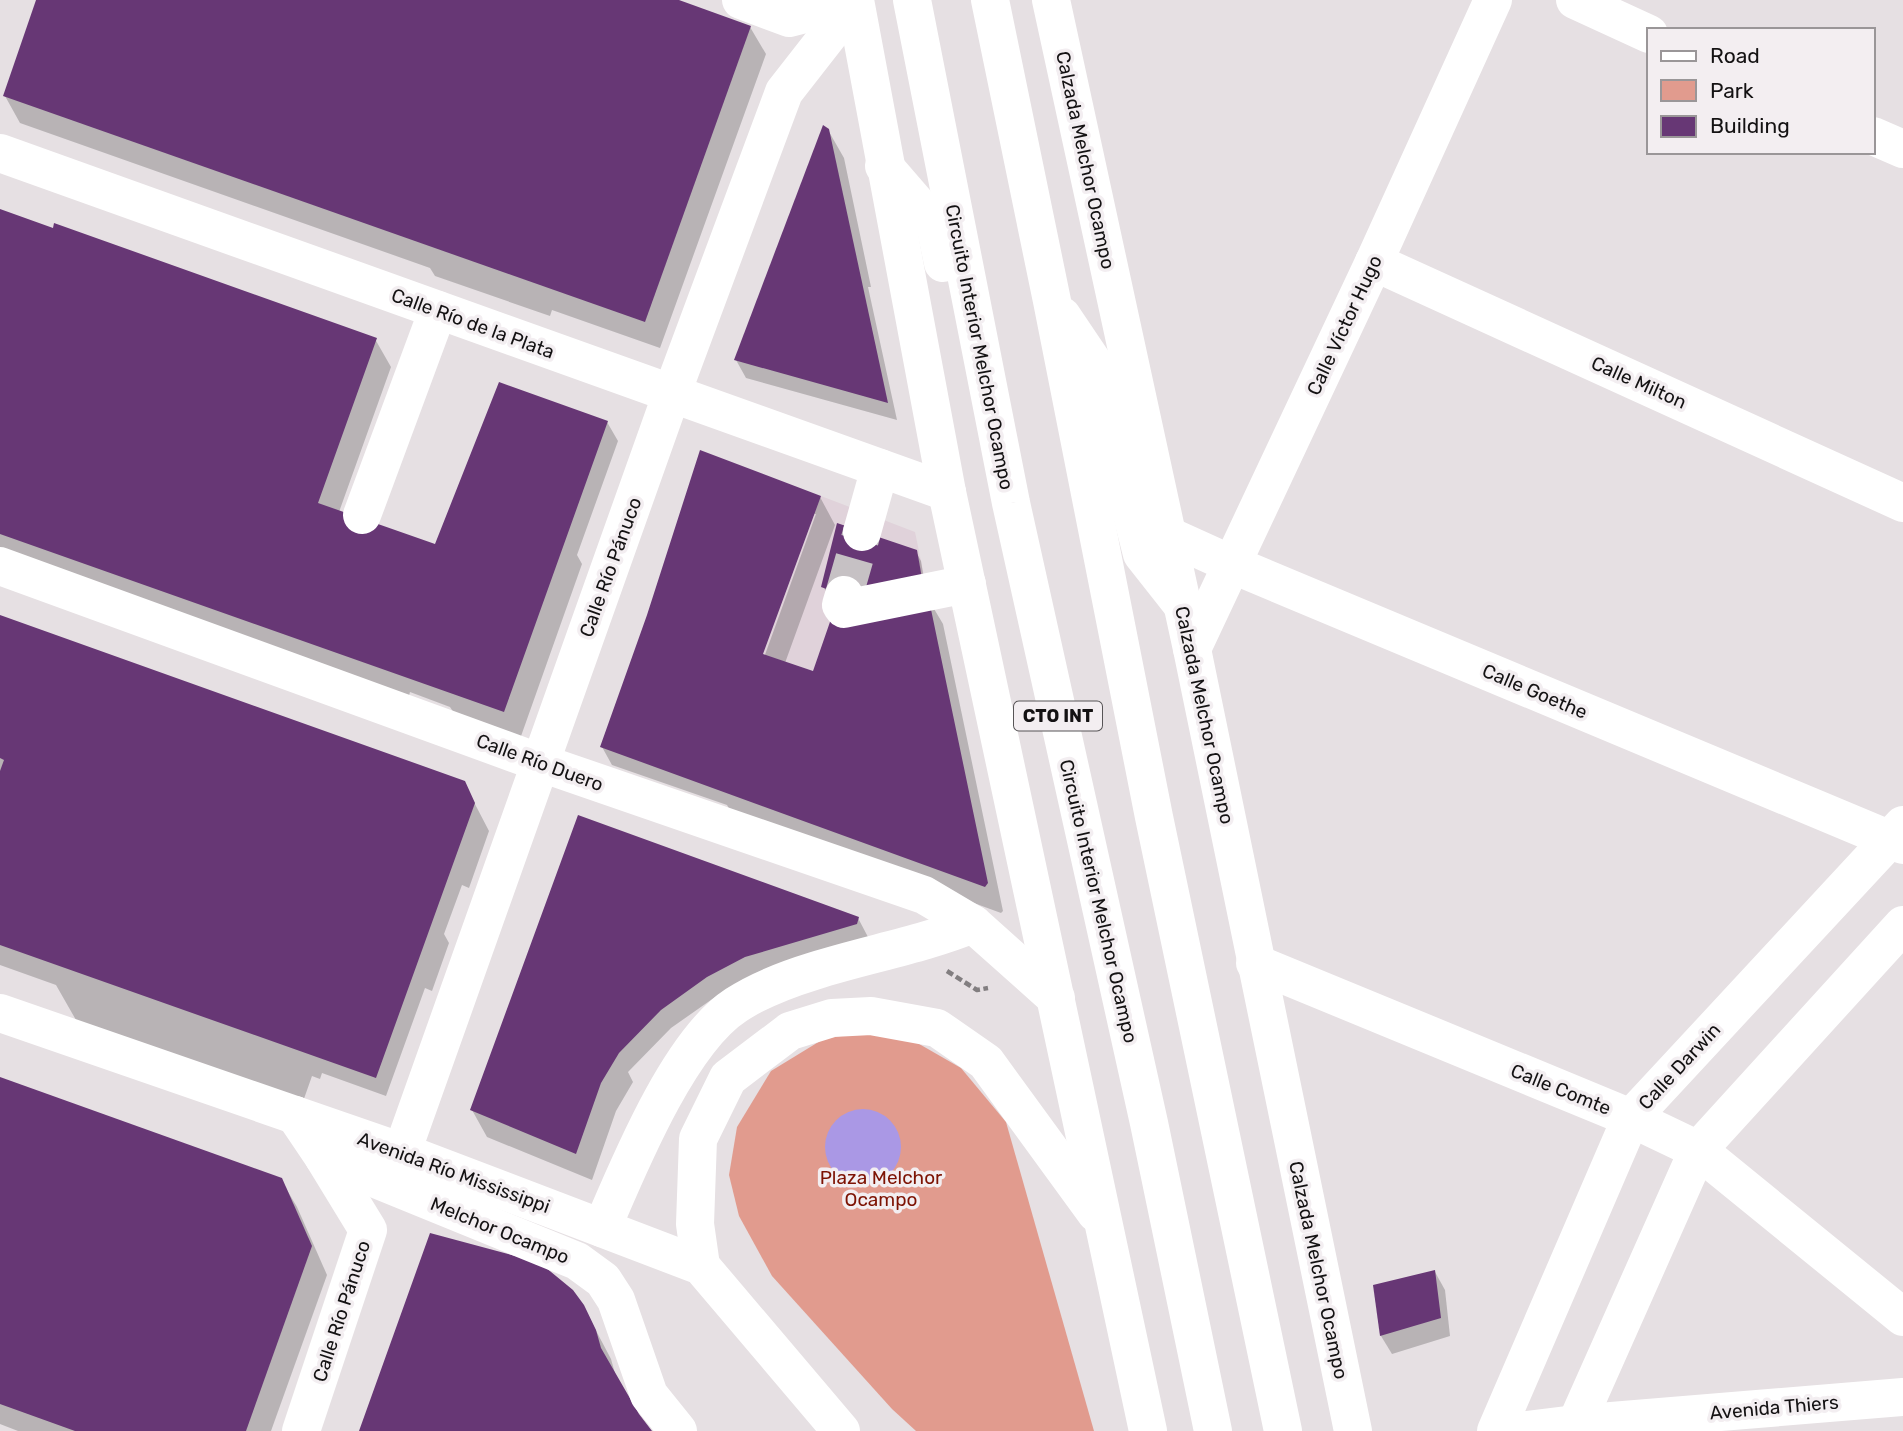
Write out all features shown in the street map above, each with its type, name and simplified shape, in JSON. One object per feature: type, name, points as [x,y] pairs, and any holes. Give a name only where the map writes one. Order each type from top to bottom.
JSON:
[{"type":"main road","points":[[741,0],[789,18],[855,1]]},
{"type":"main road","name":"Circuito Interior Melchor Ocampo","points":[[912,0],[1011,503],[1149,1123],[1213,1431]]},
{"type":"main road","name":"CTO INT","points":[[990,0],[1154,817],[1283,1431]]},
{"type":"main road","name":"Calzada Melchor Ocampo","points":[[1051,0],[1183,606],[1353,1431]]},
{"type":"main road","name":"Calle Víctor Hugo","points":[[1192,649],[1374,262],[1493,0]]},
{"type":"main road","points":[[1575,0],[1647,33]]},
{"type":"main road","name":"CTO INT","points":[[855,1],[947,492],[1148,1431]]},
{"type":"main road","name":"Calle Río Pánuco","points":[[402,1152],[672,394],[784,92],[855,1]]},
{"type":"main road","points":[[1875,137],[1903,149]]},
{"type":"main road","name":"Calle Río de la Plata","points":[[0,153],[947,492]]},
{"type":"main road","points":[[884,166],[935,225],[962,351],[991,397]]},
{"type":"main road","name":"Calle Milton","points":[[1374,262],[1903,503]]},
{"type":"main road","points":[[1052,301],[1093,362],[1142,554],[1183,606]]},
{"type":"main road","points":[[362,515],[438,310]]},
{"type":"main road","points":[[862,532],[880,468]]},
{"type":"main road","name":"Calle Goethe","points":[[1167,535],[1231,564],[1899,837]]},
{"type":"main road","name":"Calle Río Duero","points":[[0,566],[541,763],[924,895],[973,923],[1056,998]]},
{"type":"main road","points":[[844,595],[841,605],[844,609],[967,584]]},
{"type":"main road","name":"Calle Darwin","points":[[1496,1431],[1631,1118],[1899,837]]},
{"type":"main road","points":[[602,1228],[656,1111],[700,1041],[734,1006],[811,971],[940,938],[973,923]]},
{"type":"main road","points":[[1574,1427],[1698,1150],[1903,925]]},
{"type":"main road","name":"Calle Comte","points":[[1255,963],[1631,1118],[1698,1150],[1903,1317]]},
{"type":"main road","name":"Avenida Río Mississippi","points":[[0,1013],[402,1152],[602,1228],[707,1273],[841,1431]]},
{"type":"main road","points":[[707,1273],[695,1224],[698,1139],[728,1078],[790,1031],[832,1018],[872,1016],[937,1028],[986,1062],[1104,1224]]},
{"type":"main road","points":[[295,1115],[324,1158]]},
{"type":"main road","name":"Calle Río Pánuco","points":[[301,1431],[368,1230],[324,1158]]},
{"type":"main road","name":"Melchor Ocampo","points":[[324,1158],[577,1261],[603,1280],[616,1300],[649,1395],[678,1431]]},
{"type":"main road","name":"Avenida Thiers","points":[[1520,1431],[1903,1397]]},
{"type":"shaded area","points":[[821,496],[915,532],[928,595],[819,654],[813,671],[763,654]]},
{"type":"shaded area","points":[[856,1109],[870,1109],[884,1115],[895,1126],[901,1147],[898,1162],[890,1174],[870,1185],[856,1185],[842,1179],[831,1168],[825,1154],[825,1140],[831,1126],[842,1115]]},
{"type":"green space","name":"Plaza Melchor Ocampo","points":[[881,1031],[914,1041],[961,1068],[1006,1122],[1094,1431],[916,1431],[892,1409],[772,1276],[739,1216],[729,1175],[737,1127],[771,1071],[825,1038]]},
{"type":"building","points":[[36,0],[679,0],[751,26],[645,322],[3,96]]},
{"type":"building","points":[[823,125],[829,129],[888,403],[734,360]]},
{"type":"building","points":[[0,209],[53,228],[54,223],[377,338],[318,503],[435,544],[499,382],[608,421],[504,712],[0,534]]},
{"type":"building","points":[[700,450],[821,496],[763,654],[813,671],[831,619],[928,595],[988,883],[985,887],[600,747],[647,615]]},
{"type":"building","points":[[837,523],[917,550],[923,584],[855,599],[821,587]]},
{"type":"building","points":[[0,615],[465,781],[475,803],[376,1078],[0,945],[0,771],[4,760],[0,758]]},
{"type":"building","points":[[578,815],[859,917],[857,924],[745,957],[707,977],[661,1010],[619,1053],[601,1083],[576,1154],[470,1110]]},
{"type":"building","points":[[0,1077],[282,1178],[312,1246],[246,1431],[75,1431],[0,1404]]},
{"type":"building","points":[[430,1233],[523,1258],[545,1267],[573,1290],[584,1305],[601,1348],[639,1414],[652,1431],[359,1431]]},
{"type":"building","points":[[1435,1270],[1441,1318],[1380,1336],[1373,1285]]},
{"type":"tunnel","points":[[844,595],[862,532]]}]
